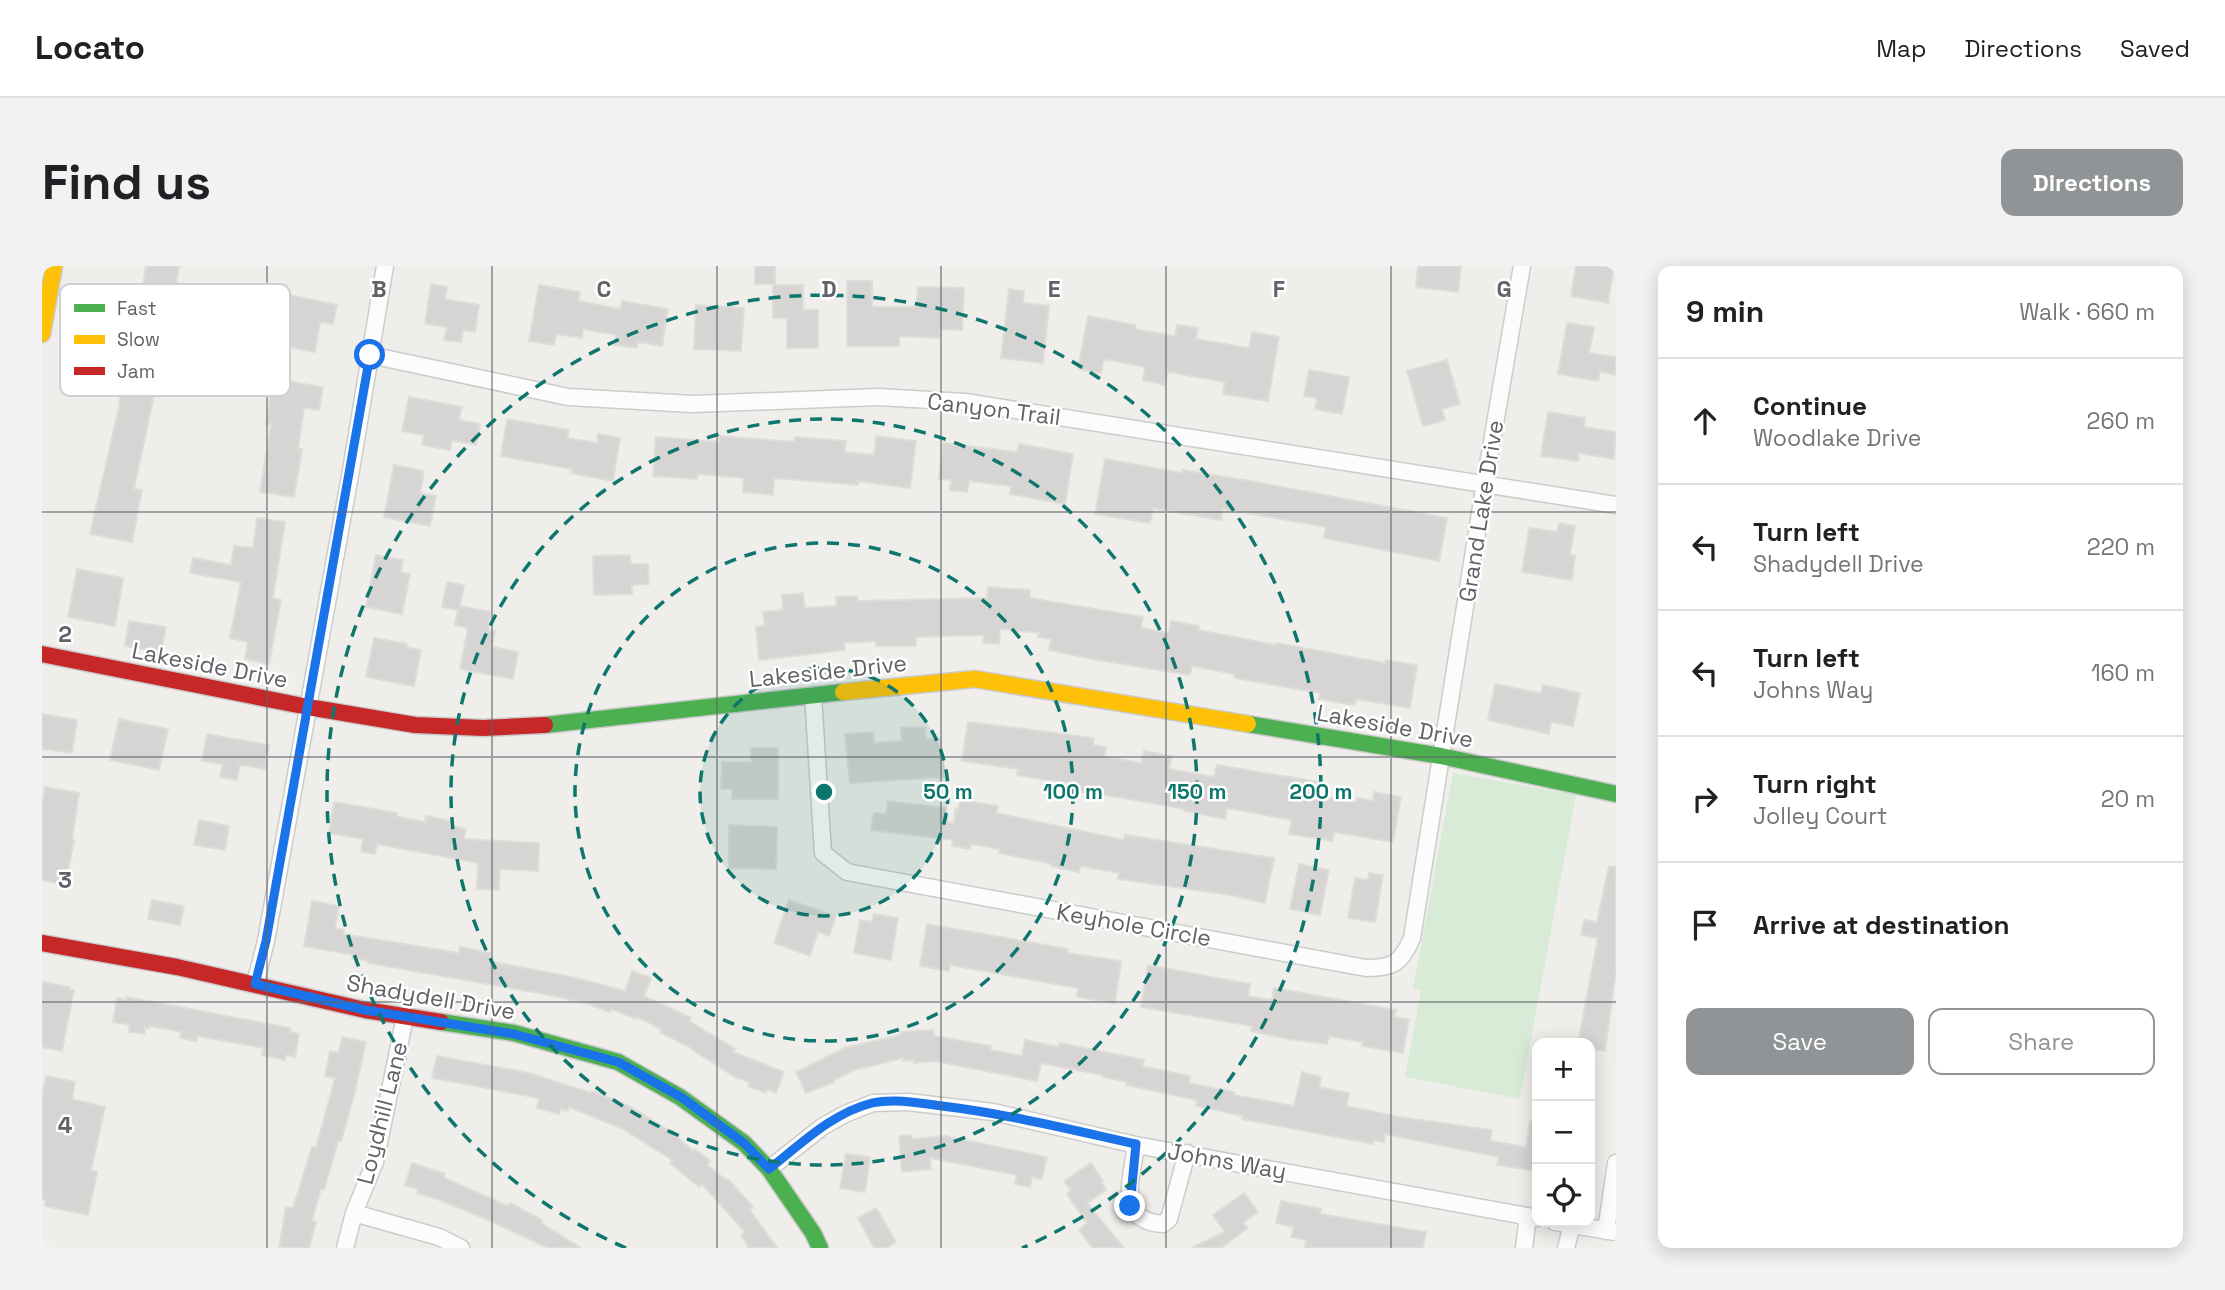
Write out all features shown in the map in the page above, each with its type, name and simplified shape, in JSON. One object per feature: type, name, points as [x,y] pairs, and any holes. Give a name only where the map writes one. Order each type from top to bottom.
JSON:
[{"type":"street","points":[[42,334],[54,266]]},
{"type":"street","points":[[255,984],[266,941],[385,266]]},
{"type":"street","name":"Grand Lake Drive","points":[[1441,756],[1522,266]]},
{"type":"street","name":"Canyon Trail","points":[[370,355],[568,397],[693,404],[878,397],[965,402],[1485,482],[1616,505]]},
{"type":"street","name":"Lakeside Drive","points":[[42,654],[308,707],[415,725],[483,728],[547,725],[975,679],[1441,756],[1616,794]]},
{"type":"street","name":"Keyhole Circle","points":[[813,695],[823,853],[846,872],[1366,968],[1387,968],[1404,957],[1412,938],[1441,756]]},
{"type":"street","name":"Shadydell Drive","points":[[42,943],[255,984],[365,1010],[514,1034],[618,1062],[681,1097],[744,1143],[769,1169],[813,1233],[820,1248]]},
{"type":"street","name":"Loydhill Lane","points":[[345,1248],[354,1213],[375,1162],[405,1017]]},
{"type":"street","name":"Johns Way","points":[[769,1169],[822,1127],[845,1114],[873,1103],[908,1102],[993,1112],[1136,1144],[1532,1217]]},
{"type":"street","points":[[1136,1144],[1130,1206],[1138,1218],[1149,1223],[1163,1224],[1169,1219],[1186,1153]]},
{"type":"street","points":[[1583,1227],[1611,1232],[1616,1163]]},
{"type":"street","points":[[354,1213],[439,1237],[461,1248]]},
{"type":"street","points":[[1524,1248],[1532,1217]]},
{"type":"street","points":[[1566,1248],[1571,1227]]},
{"type":"green space","points":[[1453,773],[1576,795],[1520,1099],[1405,1077],[1421,990],[1413,989]]},
{"type":"building","points":[[146,266],[179,266],[176,284],[143,284]]},
{"type":"building","points":[[755,266],[775,266],[775,284],[755,284]]},
{"type":"building","points":[[1418,266],[1461,266],[1458,292],[1416,287]]},
{"type":"building","points":[[1576,266],[1614,266],[1608,303],[1571,296]]},
{"type":"building","points":[[847,281],[872,281],[872,307],[916,307],[918,287],[964,288],[962,330],[940,329],[940,338],[899,336],[899,346],[847,346]]},
{"type":"building","points":[[431,284],[447,287],[445,299],[479,305],[475,332],[463,330],[461,342],[444,340],[447,327],[425,324]]},
{"type":"building","points":[[539,285],[580,292],[578,301],[620,309],[622,301],[668,309],[662,346],[638,342],[637,348],[614,345],[616,335],[583,329],[582,338],[556,334],[554,345],[529,341]]},
{"type":"building","points":[[773,285],[803,285],[803,310],[818,310],[818,348],[787,348],[787,318],[773,318]]},
{"type":"building","points":[[1009,289],[1024,291],[1023,303],[1049,306],[1043,363],[1001,358]]},
{"type":"building","points":[[290,295],[337,305],[333,324],[320,322],[315,352],[290,347]]},
{"type":"building","points":[[696,305],[744,308],[741,351],[694,349]]},
{"type":"building","points":[[1088,316],[1135,325],[1135,329],[1175,336],[1177,325],[1198,328],[1196,339],[1249,348],[1252,332],[1279,337],[1268,401],[1223,394],[1225,382],[1168,372],[1165,385],[1143,380],[1145,367],[1104,359],[1101,373],[1078,369]]},
{"type":"building","points":[[1567,323],[1594,327],[1589,353],[1616,357],[1616,375],[1600,372],[1598,381],[1558,374]]},
{"type":"building","points":[[1447,360],[1460,404],[1442,409],[1445,420],[1423,426],[1407,371]]},
{"type":"building","points":[[1309,370],[1349,377],[1342,414],[1315,409],[1317,398],[1304,396]]},
{"type":"building","points":[[290,382],[323,387],[319,410],[304,408],[298,449],[302,449],[294,497],[260,492],[271,425],[266,424],[270,396],[290,396]]},
{"type":"building","points":[[121,396],[154,396],[134,489],[142,490],[132,542],[90,534]]},
{"type":"building","points":[[409,397],[462,407],[459,420],[480,424],[476,445],[452,440],[450,450],[422,445],[424,435],[402,431]]},
{"type":"building","points":[[1548,412],[1585,418],[1584,427],[1616,432],[1614,459],[1579,453],[1578,461],[1541,456]]},
{"type":"building","points":[[507,419],[569,430],[567,438],[597,443],[598,434],[620,438],[613,481],[571,473],[572,469],[501,456]]},
{"type":"building","points":[[719,436],[794,442],[795,437],[846,441],[845,452],[874,455],[876,436],[916,441],[910,488],[858,481],[858,485],[774,478],[773,495],[743,492],[744,478],[698,474],[697,479],[653,476],[656,437],[719,442]]},
{"type":"building","points":[[943,443],[1017,452],[1019,444],[1073,454],[1065,504],[1010,494],[1011,486],[969,481],[967,492],[950,490],[951,480],[939,479]]},
{"type":"building","points":[[1105,459],[1183,473],[1183,470],[1250,481],[1447,518],[1439,561],[1324,538],[1326,527],[1223,509],[1221,520],[1153,508],[1150,523],[1095,514]]},
{"type":"building","points":[[394,465],[424,471],[420,493],[436,496],[430,526],[384,517]]},
{"type":"building","points":[[257,518],[285,522],[273,598],[281,600],[269,664],[245,659],[248,642],[230,638],[241,582],[190,573],[193,558],[231,565],[234,546],[253,548]]},
{"type":"building","points":[[1559,523],[1575,526],[1570,555],[1575,556],[1572,580],[1522,572],[1529,528],[1557,532]]},
{"type":"building","points":[[376,555],[403,560],[401,572],[410,574],[402,614],[366,607]]},
{"type":"building","points":[[630,555],[631,564],[648,564],[649,584],[632,585],[632,594],[594,595],[593,556]]},
{"type":"building","points":[[77,569],[123,578],[115,626],[68,617]]},
{"type":"building","points":[[447,582],[464,585],[460,606],[491,612],[488,630],[495,631],[492,647],[518,652],[513,679],[460,669],[468,628],[455,625],[458,610],[442,607]]},
{"type":"building","points":[[988,587],[1030,590],[1030,598],[1143,617],[1141,628],[1169,633],[1171,621],[1199,626],[1198,630],[1276,645],[1277,643],[1385,663],[1386,660],[1417,665],[1410,708],[1356,699],[1355,705],[1319,699],[1320,693],[1234,678],[1234,674],[1192,666],[1190,675],[1092,659],[1049,650],[1051,639],[1038,637],[1039,633],[1000,629],[999,644],[983,643],[984,635],[916,637],[916,646],[876,646],[876,641],[844,643],[845,650],[759,660],[756,627],[765,626],[763,612],[783,610],[782,595],[803,593],[805,608],[836,606],[836,597],[857,596],[858,601],[987,598]]},
{"type":"building","points":[[129,621],[166,627],[161,652],[125,646]]},
{"type":"building","points":[[374,638],[407,644],[406,647],[421,650],[414,686],[366,677]]},
{"type":"building","points":[[1495,684],[1541,693],[1543,685],[1580,693],[1573,726],[1551,722],[1549,734],[1488,720]]},
{"type":"building","points":[[42,714],[77,720],[72,753],[42,749]]},
{"type":"building","points":[[119,719],[168,729],[159,770],[110,760]]},
{"type":"building","points":[[968,722],[1094,738],[1093,745],[1106,747],[1105,757],[1141,763],[1144,751],[1172,756],[1169,769],[1214,777],[1217,765],[1319,782],[1317,796],[1356,802],[1357,798],[1373,801],[1374,792],[1401,797],[1393,842],[1334,832],[1333,841],[1289,834],[1292,820],[1227,808],[1225,819],[1185,809],[1070,791],[1071,784],[1017,775],[1018,769],[962,761]]},
{"type":"building","points":[[925,727],[926,739],[941,738],[944,777],[850,783],[845,734],[873,732],[874,743],[902,741],[901,728]]},
{"type":"building","points":[[207,734],[269,745],[265,769],[240,765],[237,780],[220,777],[223,764],[202,761]]},
{"type":"building","points":[[751,748],[778,748],[778,799],[732,799],[732,789],[721,789],[722,762],[751,762]]},
{"type":"building","points":[[45,787],[79,793],[74,841],[65,885],[42,880],[42,805]]},
{"type":"building","points":[[960,800],[998,806],[996,813],[1124,840],[1125,835],[1274,858],[1265,903],[1230,895],[1118,879],[1119,873],[1080,866],[1079,872],[999,853],[1000,849],[971,844],[970,849],[952,846],[953,840],[871,830],[874,813],[886,814],[888,801],[946,808],[947,822],[954,823],[955,809],[958,810]]},
{"type":"building","points":[[334,802],[397,813],[396,816],[425,822],[426,816],[451,821],[450,826],[466,829],[464,839],[539,843],[538,871],[500,869],[499,890],[477,889],[478,863],[377,844],[375,854],[361,852],[363,839],[329,833]]},
{"type":"building","points":[[199,820],[229,826],[225,850],[194,845]]},
{"type":"building","points":[[729,825],[777,827],[776,869],[729,868]]},
{"type":"building","points":[[1299,864],[1329,870],[1320,915],[1290,909]]},
{"type":"building","points":[[1609,866],[1616,867],[1616,970],[1605,1051],[1595,1050],[1595,1038],[1579,1038],[1598,938],[1581,935],[1584,920],[1597,922]]},
{"type":"building","points":[[1369,873],[1383,875],[1375,922],[1348,918],[1355,878],[1368,880]]},
{"type":"building","points":[[152,900],[184,906],[180,925],[148,919]]},
{"type":"building","points":[[789,900],[836,916],[829,936],[818,932],[810,956],[774,943]]},
{"type":"building","points":[[312,901],[339,906],[335,928],[344,930],[343,934],[459,953],[460,947],[491,953],[489,961],[572,977],[625,991],[632,971],[651,978],[644,996],[691,1018],[689,1021],[735,1049],[733,1052],[784,1072],[776,1093],[767,1089],[766,1093],[748,1086],[750,1082],[735,1077],[691,1048],[660,1032],[661,1029],[637,1017],[636,1019],[611,1009],[610,1012],[550,995],[368,963],[369,961],[352,958],[353,955],[304,946]]},
{"type":"building","points":[[874,914],[898,918],[891,960],[854,953],[860,920],[872,922]]},
{"type":"building","points":[[927,924],[1068,949],[1067,953],[1121,961],[1115,1003],[1077,997],[1078,988],[950,965],[949,971],[920,966]]},
{"type":"building","points":[[1148,965],[1250,984],[1248,996],[1272,1000],[1274,988],[1396,1010],[1394,1017],[1409,1019],[1403,1053],[1362,1046],[1363,1042],[1329,1036],[1327,1044],[1288,1039],[1251,1031],[1252,1026],[1141,1007]]},
{"type":"building","points":[[42,982],[74,990],[62,1051],[42,1047]]},
{"type":"building","points":[[127,997],[290,1028],[290,1032],[299,1034],[295,1057],[286,1055],[285,1060],[262,1055],[264,1048],[197,1036],[196,1041],[180,1038],[182,1032],[149,1026],[145,1027],[144,1034],[129,1032],[130,1025],[113,1022],[117,998],[126,1000]]},
{"type":"building","points":[[933,1030],[934,1036],[991,1046],[990,1050],[1022,1056],[1025,1040],[1059,1047],[1060,1043],[1144,1060],[1142,1066],[1190,1076],[1189,1083],[1294,1106],[1302,1072],[1321,1077],[1319,1087],[1349,1093],[1346,1106],[1492,1130],[1490,1141],[1526,1147],[1532,1121],[1532,1171],[1497,1165],[1499,1157],[1385,1134],[1384,1142],[1373,1140],[1373,1144],[1242,1119],[1243,1116],[1196,1106],[1197,1100],[1126,1085],[1127,1082],[1103,1075],[1041,1063],[1037,1081],[935,1061],[914,1063],[914,1060],[903,1061],[903,1058],[854,1070],[834,1082],[806,1093],[796,1072],[844,1048],[901,1035],[901,1032]]},
{"type":"building","points":[[342,1037],[366,1042],[341,1142],[338,1141],[324,1190],[321,1189],[312,1221],[316,1222],[309,1248],[279,1248],[286,1207],[293,1208],[312,1147],[316,1148],[335,1078],[325,1076],[330,1051],[339,1053]]},
{"type":"building","points":[[437,1056],[529,1073],[591,1093],[592,1091],[629,1106],[673,1133],[693,1151],[695,1149],[710,1161],[707,1165],[728,1179],[753,1207],[750,1210],[777,1248],[749,1248],[741,1235],[745,1232],[702,1184],[699,1187],[670,1163],[672,1160],[623,1129],[569,1107],[568,1111],[561,1109],[559,1114],[537,1108],[539,1098],[432,1078]]},
{"type":"building","points":[[46,1076],[75,1082],[72,1099],[105,1107],[91,1170],[97,1172],[88,1215],[45,1206],[46,1200],[42,1199],[42,1097]]},
{"type":"building","points":[[912,1135],[912,1139],[945,1136],[1047,1157],[1042,1179],[1032,1177],[1030,1187],[1015,1184],[1017,1175],[930,1158],[931,1169],[902,1172],[899,1136]]},
{"type":"building","points":[[846,1154],[870,1157],[865,1192],[840,1188]]},
{"type":"building","points":[[412,1163],[445,1174],[444,1178],[508,1206],[510,1203],[542,1220],[541,1223],[581,1248],[548,1248],[486,1219],[417,1193],[418,1189],[405,1185]]},
{"type":"building","points":[[1091,1163],[1106,1190],[1087,1203],[1124,1248],[1093,1248],[1079,1230],[1087,1223],[1067,1194],[1071,1190],[1064,1181]]},
{"type":"building","points":[[1244,1193],[1258,1212],[1243,1223],[1248,1228],[1221,1248],[1191,1248],[1225,1232],[1213,1215]]},
{"type":"building","points":[[1281,1201],[1321,1209],[1320,1214],[1426,1232],[1423,1248],[1305,1248],[1306,1240],[1291,1237],[1294,1227],[1276,1223]]},
{"type":"building","points":[[876,1208],[896,1242],[886,1248],[874,1248],[858,1218]]},
{"type":"traffic: fast","points":[[545,725],[843,692]]},
{"type":"traffic: fast","points":[[1248,724],[1441,756],[1616,794]]},
{"type":"traffic: fast","points":[[441,1022],[514,1033],[618,1062],[680,1097],[744,1143],[769,1169],[813,1233],[820,1248]]},
{"type":"traffic: slow","points":[[42,334],[54,266]]},
{"type":"traffic: slow","points":[[843,692],[975,679],[1248,724]]},
{"type":"traffic: jam","points":[[42,654],[308,707],[415,725],[483,728],[545,725]]},
{"type":"traffic: jam","points":[[42,943],[177,967],[365,1010],[441,1022]]},
{"type":"route","points":[[370,355],[266,941],[255,984],[365,1010],[514,1034],[618,1062],[681,1097],[744,1143],[769,1169],[822,1127],[873,1103],[908,1102],[993,1112],[1136,1144],[1130,1206]]}]
